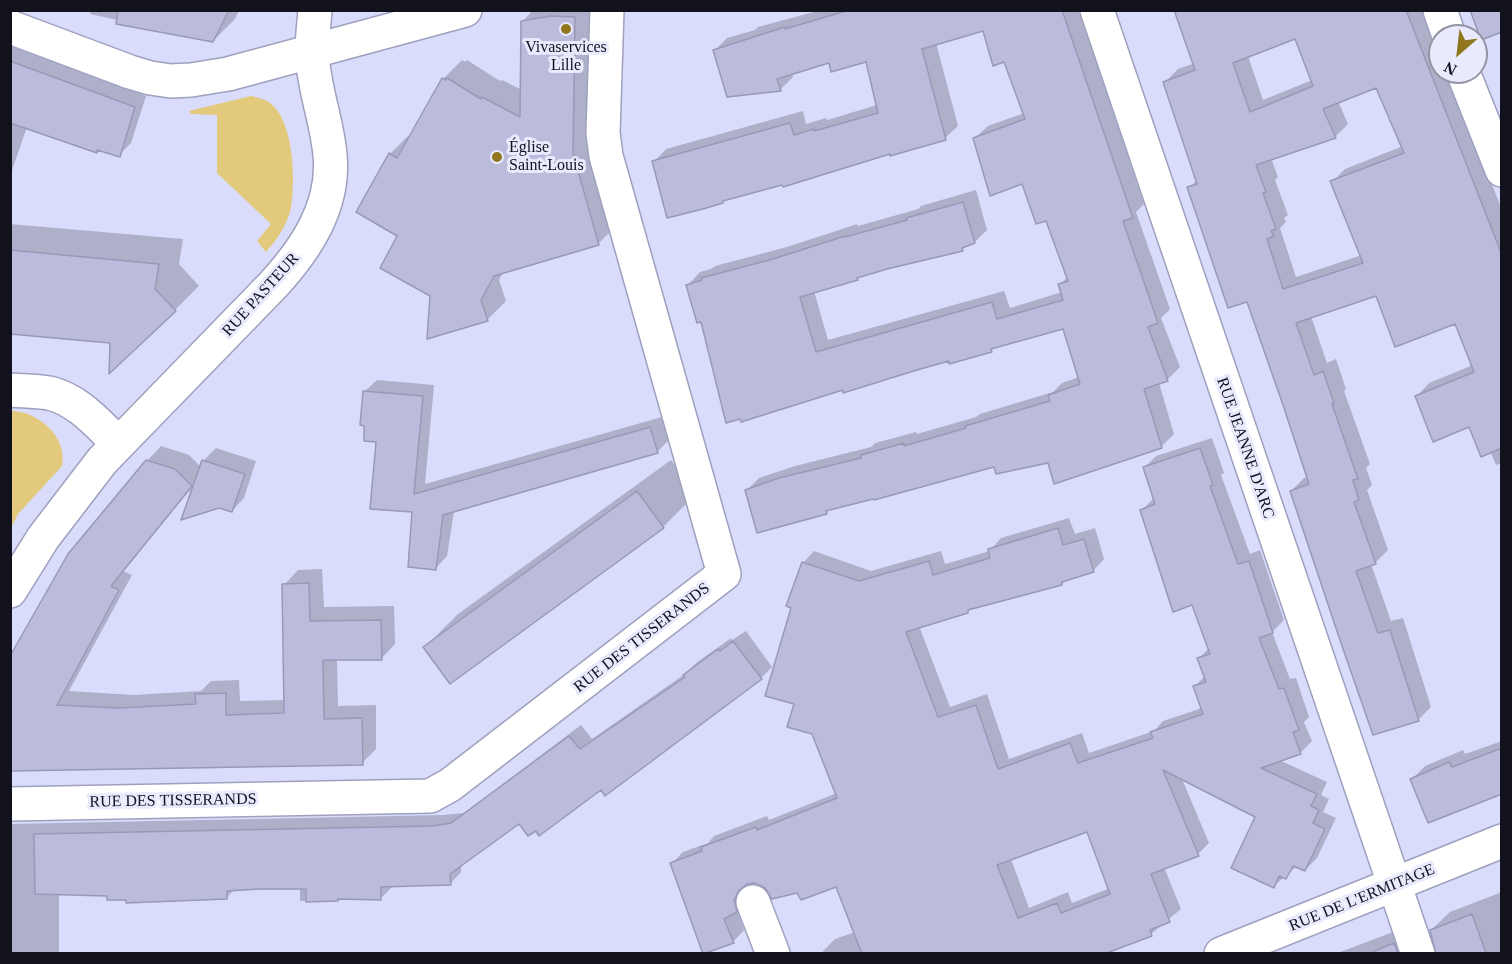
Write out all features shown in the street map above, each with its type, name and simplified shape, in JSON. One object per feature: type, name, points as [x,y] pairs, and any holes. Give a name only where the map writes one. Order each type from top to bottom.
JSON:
[{"type":"street","name":"RUE PASTEUR","points":[[10,591],[62,512],[118,443],[273,285],[292,264],[314,231],[328,194],[330,175],[330,154],[316,86],[312,52],[315,10]]},
{"type":"street","points":[[10,27],[130,72],[171,81],[212,77],[465,10]]},
{"type":"street","name":"RUE DES TISSERANDS","points":[[10,804],[430,796],[450,785],[724,574],[608,166],[603,133],[607,10]]},
{"type":"street","name":"RUE JEANNE D'ARC","points":[[1097,10],[1418,954]]},
{"type":"street","points":[[1468,84],[1502,170]]},
{"type":"street","points":[[10,390],[51,394],[66,399],[81,409],[118,443]]},
{"type":"street","name":"RUE DE L'ERMITAGE","points":[[1221,954],[1502,841]]},
{"type":"street","points":[[753,902],[773,954]]},
{"type":"shaded area","points":[[251,96],[265,100],[275,107],[282,118],[291,148],[293,165],[291,208],[281,232],[266,252],[257,241],[271,224],[217,173],[217,115],[191,114],[189,111]]},
{"type":"shaded area","points":[[11,411],[21,412],[41,421],[56,436],[63,455],[62,466],[18,514],[11,528]]},
{"type":"building","points":[[118,10],[229,10],[213,42],[116,24]]},
{"type":"building","points":[[849,10],[1062,10],[1133,218],[1123,221],[1158,323],[1148,327],[1168,381],[1144,389],[1162,448],[1054,484],[1048,463],[996,474],[994,467],[826,511],[827,514],[757,533],[745,490],[779,478],[861,458],[861,455],[904,443],[904,446],[966,428],[965,426],[1050,401],[1048,395],[1080,384],[1063,329],[991,349],[992,352],[949,364],[949,361],[843,393],[843,390],[741,422],[740,419],[726,423],[701,322],[697,323],[686,285],[702,280],[701,278],[773,259],[963,202],[975,243],[962,248],[963,251],[887,269],[800,297],[816,352],[992,302],[997,319],[1063,300],[1058,284],[1068,281],[1046,221],[1036,224],[1022,184],[990,196],[973,138],[1025,119],[1004,62],[993,66],[983,31],[922,49],[946,140],[667,218],[652,161],[790,123],[794,135],[878,113],[866,62],[831,72],[829,63],[777,79],[781,91],[727,97],[713,50]]},
{"type":"building","points":[[1174,10],[1406,10],[1428,66],[1428,84],[1435,84],[1502,255],[1502,448],[1481,457],[1469,427],[1433,442],[1415,396],[1474,372],[1455,324],[1395,347],[1376,296],[1296,323],[1314,375],[1323,371],[1358,479],[1353,480],[1359,500],[1354,502],[1376,564],[1356,571],[1378,633],[1390,630],[1419,721],[1373,735],[1290,491],[1309,484],[1247,302],[1228,308],[1187,187],[1197,184],[1163,82],[1195,70]],"holes":[[[1295,39],[1313,86],[1250,112],[1233,63]],[[1376,88],[1404,153],[1330,181],[1363,263],[1283,289],[1267,239],[1274,236],[1271,231],[1276,229],[1256,165],[1336,138],[1323,109]]]},
{"type":"building","points":[[1470,10],[1502,10],[1502,32],[1488,37],[1488,24],[1475,24]]},
{"type":"building","points":[[551,16],[575,17],[573,153],[599,245],[494,276],[481,300],[488,321],[427,339],[430,296],[380,268],[397,236],[356,212],[389,153],[397,158],[442,78],[446,80],[447,78],[481,99],[482,97],[520,117],[521,21]]},
{"type":"building","points":[[10,61],[135,107],[120,157],[97,150],[97,153],[10,123]]},
{"type":"building","points":[[10,250],[159,264],[155,289],[176,311],[109,374],[110,343],[10,334]]},
{"type":"building","points":[[363,391],[423,396],[414,494],[650,427],[658,453],[443,515],[436,570],[408,567],[412,512],[370,509],[376,442],[364,441],[364,426],[360,425]]},
{"type":"building","points":[[1200,448],[1213,485],[1210,486],[1238,564],[1249,561],[1273,633],[1259,638],[1279,689],[1284,688],[1299,730],[1293,732],[1301,754],[1261,768],[1317,794],[1311,806],[1319,810],[1313,823],[1325,829],[1305,871],[1293,866],[1286,879],[1279,876],[1274,888],[1231,868],[1255,817],[1163,770],[1199,856],[1151,874],[1170,922],[1150,930],[1152,936],[1104,954],[862,954],[836,887],[801,900],[797,893],[772,899],[765,888],[755,883],[747,884],[739,890],[734,900],[737,912],[724,919],[734,943],[703,954],[670,863],[702,851],[701,847],[756,827],[757,830],[837,798],[812,734],[787,727],[794,704],[765,696],[791,608],[786,606],[802,562],[859,581],[929,561],[933,575],[990,558],[988,549],[1058,528],[1063,545],[1084,539],[1094,572],[1062,582],[1062,585],[968,610],[968,613],[906,632],[938,717],[976,705],[998,769],[1070,743],[1078,763],[1153,738],[1150,732],[1203,714],[1193,686],[1206,682],[1197,658],[1210,654],[1192,605],[1173,612],[1140,510],[1155,504],[1143,467]],"holes":[[[1087,832],[1110,894],[1061,913],[1057,903],[1018,918],[997,865]]]},
{"type":"building","points":[[146,460],[175,469],[192,486],[111,586],[119,590],[57,705],[119,708],[196,704],[195,694],[226,693],[226,715],[284,713],[282,584],[309,583],[310,621],[381,620],[382,660],[323,660],[324,719],[362,718],[363,765],[10,771],[10,656],[68,554]]},
{"type":"building","points":[[202,460],[245,474],[232,512],[219,508],[181,520]]},
{"type":"building","points":[[637,491],[664,528],[450,684],[423,647]]},
{"type":"building","points":[[733,641],[762,679],[605,796],[601,790],[539,836],[536,831],[528,836],[519,824],[450,874],[451,885],[381,887],[381,900],[338,899],[338,901],[306,902],[306,889],[227,891],[227,899],[126,903],[126,900],[107,900],[107,896],[35,894],[34,834],[432,826],[451,823],[569,736],[580,749],[685,677],[683,675],[718,649],[720,651]]},
{"type":"building","points":[[1502,748],[1502,794],[1428,823],[1410,779],[1449,762],[1452,767]]},
{"type":"building","points":[[1472,914],[1486,953],[1436,954],[1430,930]]},
{"type":"building","points":[[1394,943],[1398,954],[1374,954],[1374,951]]},
{"type":"place","name":"Vivaservices Lille","points":[[566,29]]},
{"type":"place","name":"Église Saint-Louis","points":[[497,157]]}]
